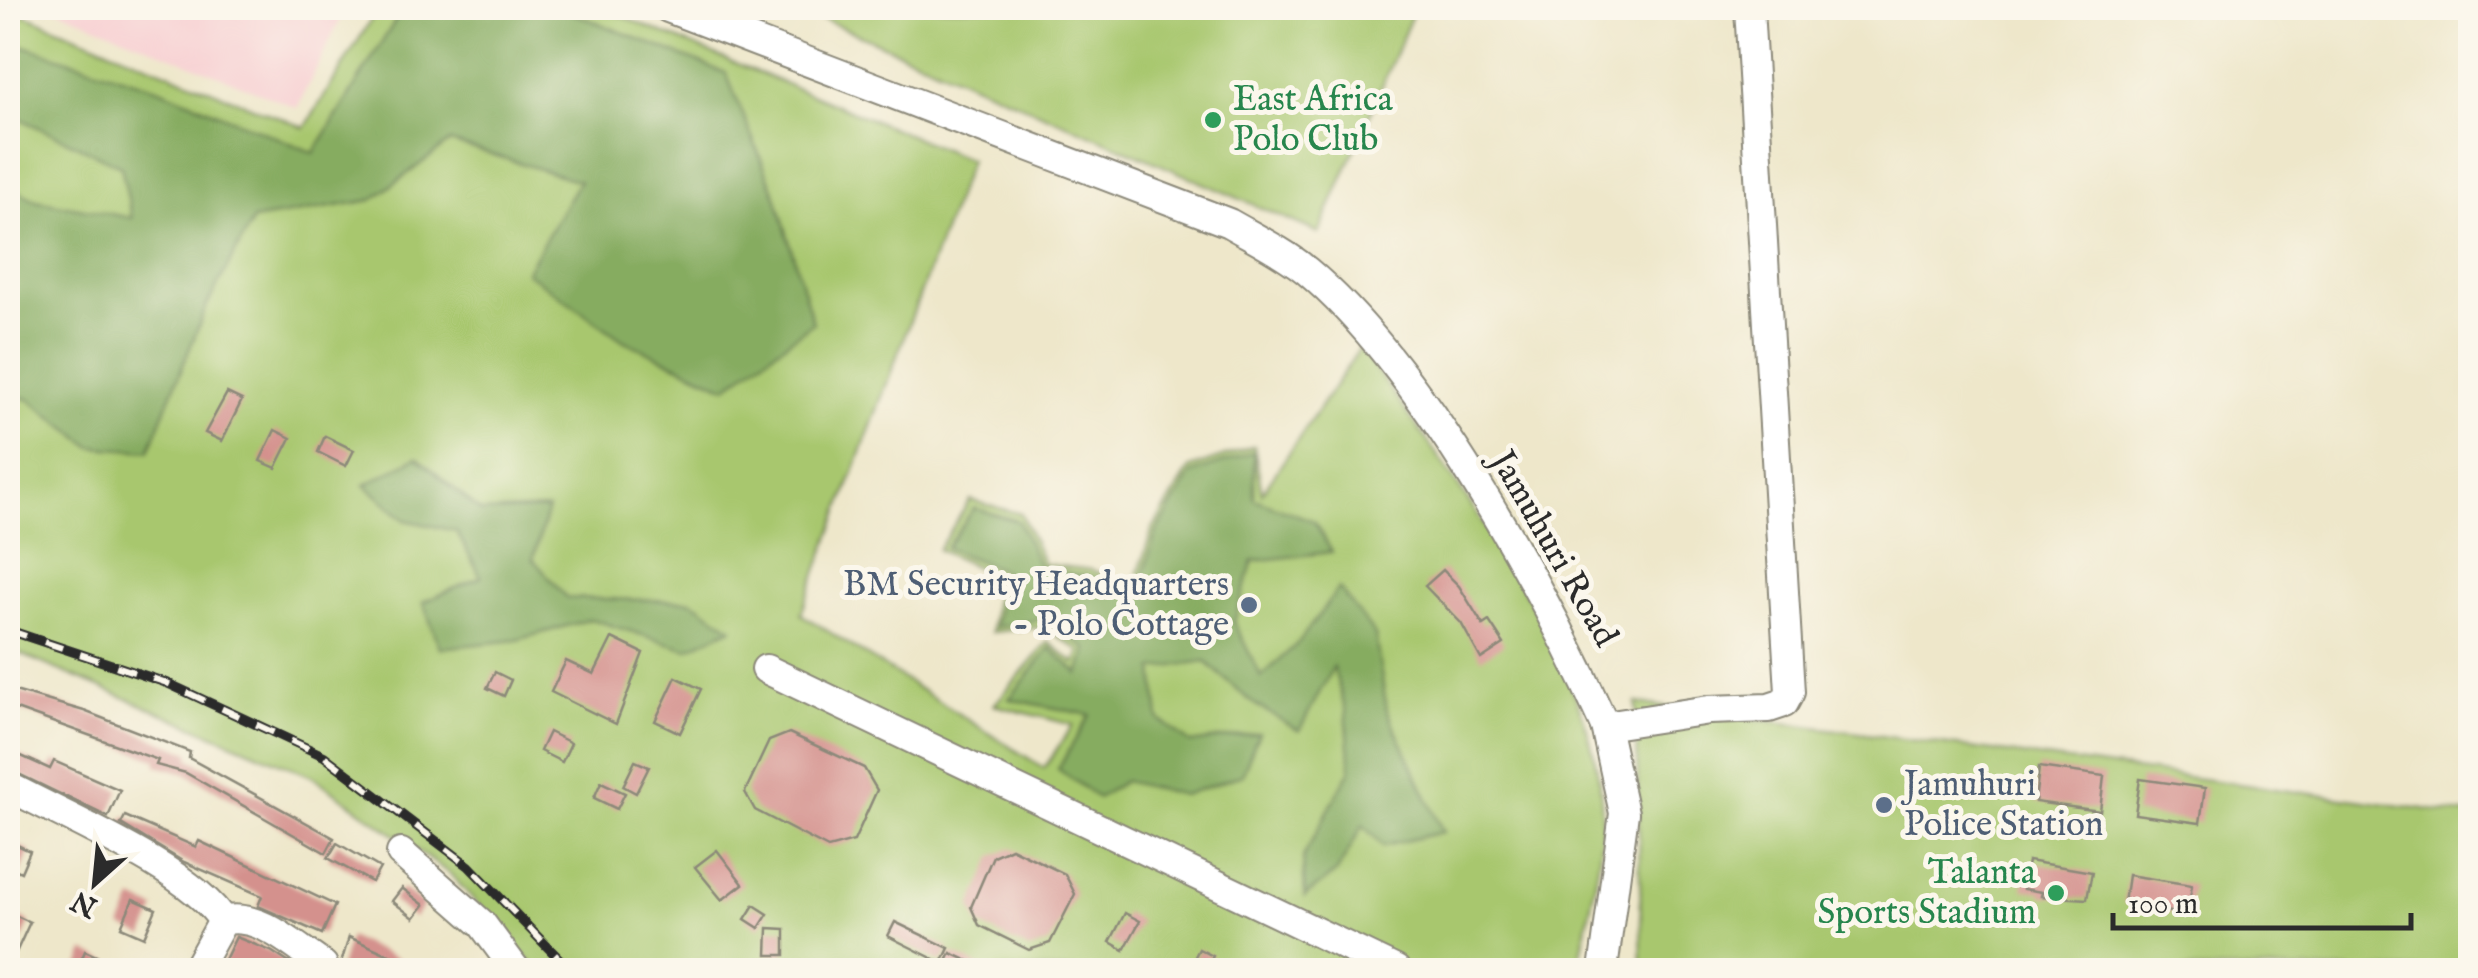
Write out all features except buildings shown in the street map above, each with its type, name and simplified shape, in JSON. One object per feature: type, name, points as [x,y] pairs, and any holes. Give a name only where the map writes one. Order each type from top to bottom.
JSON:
[{"type":"street","name":"Jamuhuri Road","points":[[668,8],[1229,223],[1306,270],[1358,321],[1444,436],[1572,653],[1606,726],[1624,814],[1603,970]]},
{"type":"street","points":[[1606,726],[1709,710],[1769,708],[1784,703],[1790,692],[1749,8]]},
{"type":"street","points":[[766,669],[1396,970]]},
{"type":"street","points":[[8,786],[170,873],[210,904],[223,921]]},
{"type":"street","points":[[401,853],[482,924],[516,970]]},
{"type":"street","points":[[196,970],[223,921],[236,918],[262,926],[323,965]]},
{"type":"shaded area","points":[[54,8],[346,8],[297,108]]},
{"type":"green space","points":[[8,8],[305,128],[378,8],[602,8],[970,160],[801,614],[1044,768],[1073,725],[994,705],[1048,642],[1075,663],[1080,651],[1044,627],[991,632],[997,576],[938,550],[970,500],[1021,514],[1044,564],[1092,570],[1134,588],[1152,530],[1190,468],[1254,446],[1262,493],[1360,348],[1434,450],[1512,569],[1575,694],[1594,755],[1602,813],[1597,870],[1578,970],[538,970],[450,874],[312,776],[8,649]]},
{"type":"green space","points":[[403,8],[560,8],[726,73],[776,196],[813,323],[726,387],[624,341],[526,272],[579,181],[450,142],[372,200],[253,220],[207,305],[149,451],[92,447],[28,399],[8,395],[8,186],[36,200],[132,218],[121,166],[8,113],[8,41],[160,89],[314,153]]},
{"type":"green space","name":"East Africa Polo Club","points":[[797,8],[1415,8],[1319,233]]},
{"type":"green space","points":[[1254,452],[1254,499],[1314,521],[1332,552],[1253,561],[1234,622],[1261,677],[1298,643],[1339,588],[1375,635],[1387,711],[1443,832],[1383,846],[1363,825],[1337,872],[1305,896],[1303,857],[1351,769],[1346,711],[1333,667],[1299,731],[1251,702],[1205,661],[1154,669],[1159,719],[1190,743],[1259,733],[1242,775],[1183,795],[1124,781],[1098,798],[1058,769],[1090,715],[1009,699],[1050,648],[1079,674],[1087,649],[1045,619],[995,627],[1004,571],[946,548],[974,508],[1018,521],[1041,569],[1091,576],[1137,595],[1156,533],[1192,473]]},
{"type":"green space","points":[[417,457],[481,512],[548,509],[533,559],[567,598],[692,601],[732,628],[687,649],[591,619],[517,640],[440,648],[423,602],[481,577],[456,531],[405,520],[365,485]]},
{"type":"green space","name":"Talanta Sports Stadium","points":[[1636,703],[2470,815],[2470,970],[1642,970]]},
{"type":"railway","points":[[8,630],[167,683],[324,756],[469,866],[570,970]]},
{"type":"place","name":"East Africa Polo Club","points":[[1213,120]]},
{"type":"place","name":"BM Security Headquarters - Polo Cottage","points":[[1249,605]]},
{"type":"place","name":"Jamuhuri Police Station","points":[[1884,805]]},
{"type":"place","name":"Talanta Sports Stadium","points":[[2056,893]]}]
